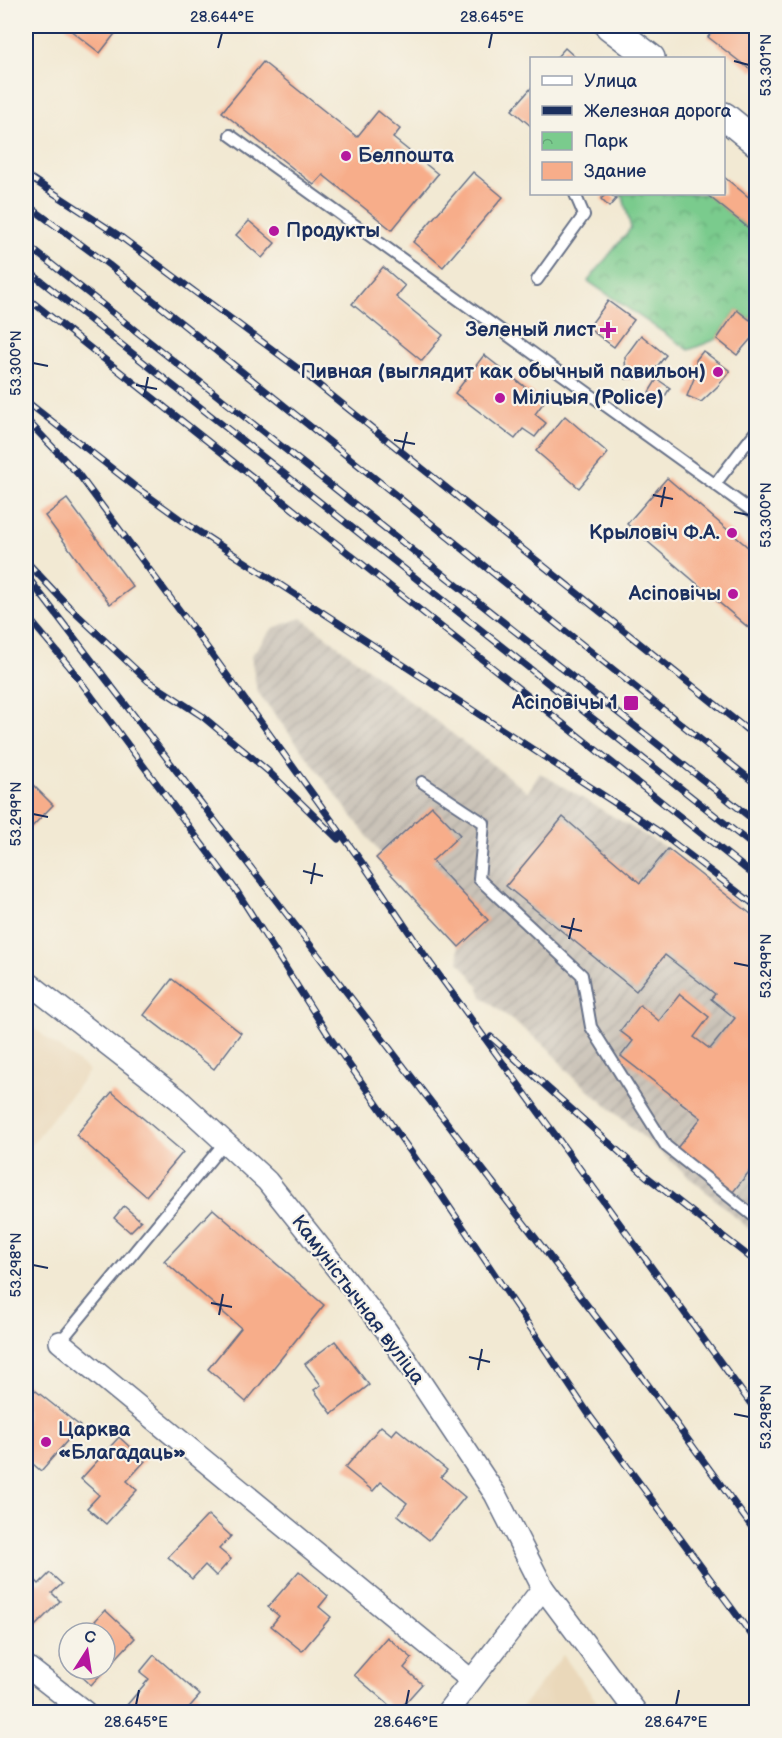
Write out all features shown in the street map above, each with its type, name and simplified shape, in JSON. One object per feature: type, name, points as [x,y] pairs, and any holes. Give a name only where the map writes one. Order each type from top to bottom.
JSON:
[{"type":"street","points":[[609,26],[650,57]]},
{"type":"street","points":[[725,118],[756,142]]},
{"type":"street","name":"Камуністычная вуліца","points":[[26,981],[178,1100],[267,1181],[386,1330],[495,1494],[543,1588],[636,1713]]},
{"type":"street","points":[[60,1342],[471,1680]]},
{"type":"street","points":[[447,1713],[543,1588]]},
{"type":"street","points":[[26,1665],[85,1713]]},
{"type":"lane","points":[[230,135],[756,514]]},
{"type":"lane","points":[[537,280],[584,215],[575,195]]},
{"type":"lane","points":[[716,483],[756,431]]},
{"type":"lane","points":[[422,782],[484,823],[479,879],[582,975],[591,1027],[666,1146],[756,1218]]},
{"type":"lane","points":[[60,1342],[225,1142]]},
{"type":"shaded area","points":[[302,618],[528,792],[540,773],[668,849],[756,918],[756,1235],[568,1072],[548,1048],[482,997],[478,985],[459,962],[458,947],[376,858],[380,853],[257,691],[251,656],[273,628]]},
{"type":"shaded area","points":[[26,1022],[89,1071],[26,1152]]},
{"type":"shaded area","points":[[563,1655],[604,1712],[518,1712]]},
{"type":"green space","points":[[620,195],[707,195],[756,234],[756,311],[750,320],[737,310],[717,339],[689,350],[588,281],[631,228],[623,197]]},
{"type":"building","points":[[65,26],[121,26],[100,53]]},
{"type":"building","points":[[717,26],[756,26],[756,68],[753,72],[708,37]]},
{"type":"building","points":[[565,48],[575,57],[557,57]]},
{"type":"building","name":"Белпошта","points":[[263,62],[357,137],[378,111],[400,129],[393,138],[438,174],[392,230],[323,175],[314,185],[222,112]]},
{"type":"building","points":[[530,89],[530,125],[512,110]]},
{"type":"building","points":[[473,172],[503,197],[443,267],[413,242]]},
{"type":"building","points":[[725,178],[756,203],[756,234],[707,195],[725,195]]},
{"type":"building","points":[[605,195],[611,195],[616,199],[609,207],[601,199]]},
{"type":"building","points":[[249,221],[275,243],[262,258],[236,235]]},
{"type":"building","points":[[383,267],[405,286],[396,297],[443,335],[422,361],[352,304]]},
{"type":"building","points":[[608,301],[634,320],[614,347],[588,328]]},
{"type":"building","points":[[737,310],[750,320],[756,311],[756,333],[737,355],[717,339]]},
{"type":"building","points":[[641,335],[666,355],[649,377],[626,379],[625,357]]},
{"type":"building","points":[[703,351],[730,371],[701,402],[687,396],[697,371],[696,360]]},
{"type":"building","name":"Міліцыя (Police)","points":[[484,355],[544,402],[535,414],[546,423],[535,437],[523,429],[515,439],[455,393]]},
{"type":"building","points":[[657,379],[670,388],[662,401],[649,392]]},
{"type":"building","points":[[565,416],[608,453],[579,488],[536,451]]},
{"type":"building","name":"Асіповічы","points":[[667,478],[756,554],[756,634],[627,524]]},
{"type":"building","points":[[67,499],[133,587],[110,604],[45,516]]},
{"type":"building","points":[[26,778],[53,805],[26,833]]},
{"type":"building","points":[[432,806],[460,835],[432,861],[488,920],[459,947],[376,858]]},
{"type":"building","points":[[563,817],[640,883],[668,849],[756,918],[756,1163],[733,1192],[677,1148],[701,1118],[621,1056],[633,1041],[620,1031],[640,1005],[659,1021],[680,994],[709,1017],[694,1037],[710,1049],[735,1018],[711,999],[715,994],[665,955],[636,991],[506,886]]},
{"type":"building","points":[[172,979],[241,1033],[214,1069],[144,1015]]},
{"type":"building","points":[[112,1092],[183,1152],[146,1196],[76,1135]]},
{"type":"building","points":[[124,1206],[141,1221],[130,1232],[114,1218]]},
{"type":"building","points":[[213,1209],[324,1305],[246,1402],[208,1369],[241,1328],[164,1261]]},
{"type":"building","points":[[335,1341],[369,1385],[332,1414],[314,1390],[321,1385],[305,1364]]},
{"type":"building","name":"Царква «Благадаць»","points":[[26,1383],[80,1426],[41,1471],[26,1458]]},
{"type":"building","points":[[381,1426],[392,1435],[397,1429],[447,1470],[441,1477],[465,1497],[429,1540],[398,1515],[407,1503],[381,1482],[373,1491],[345,1468]]},
{"type":"building","points":[[119,1437],[145,1461],[127,1481],[137,1490],[106,1524],[87,1508],[99,1495],[81,1479]]},
{"type":"building","points":[[208,1515],[231,1536],[219,1549],[231,1559],[216,1576],[205,1565],[192,1579],[168,1557]]},
{"type":"building","points":[[26,1571],[39,1584],[50,1573],[62,1584],[52,1593],[60,1601],[27,1634],[26,1632]]},
{"type":"building","points":[[299,1571],[328,1596],[319,1607],[331,1617],[302,1651],[271,1626],[279,1616],[268,1607]]},
{"type":"building","points":[[105,1610],[117,1621],[95,1621]]},
{"type":"building","points":[[117,1621],[135,1638],[117,1657]]},
{"type":"building","points":[[387,1637],[412,1658],[404,1668],[422,1684],[397,1712],[354,1675]]},
{"type":"building","points":[[154,1655],[200,1695],[185,1712],[121,1712],[149,1679],[140,1672]]},
{"type":"railway","points":[[26,175],[121,237],[300,370],[756,737]]},
{"type":"railway","points":[[26,204],[109,265],[756,784]]},
{"type":"railway","points":[[26,244],[756,822]]},
{"type":"railway","points":[[26,269],[756,848]]},
{"type":"railway","points":[[26,297],[756,877]]},
{"type":"railway","points":[[26,401],[187,524],[658,831],[756,906]]},
{"type":"railway","points":[[26,419],[79,475],[206,646],[363,864],[428,960],[756,1411]]},
{"type":"railway","points":[[26,561],[69,607],[148,681],[202,716],[268,771],[338,839]]},
{"type":"railway","points":[[26,575],[643,1378],[756,1533]]},
{"type":"railway","points":[[26,615],[69,666],[236,890],[331,1039],[442,1196],[590,1416],[756,1641]]},
{"type":"railway","points":[[491,1037],[646,1176],[756,1262]]},
{"type":"place","name":"Белпошта","points":[[346,156]]},
{"type":"place","name":"Продукты","points":[[274,231]]},
{"type":"place","name":"Зеленый лист","points":[[608,330]]},
{"type":"place","name":"Пивная (выглядит как обычный павильон)","points":[[718,372]]},
{"type":"place","name":"Міліцыя (Police)","points":[[500,398]]},
{"type":"place","name":"Крыловіч Ф.А.","points":[[732,533]]},
{"type":"place","name":"Асіповічы","points":[[733,594]]},
{"type":"place","name":"Асіповічы 1","points":[[631,703]]},
{"type":"place","name":"Царква «Благадаць»","points":[[46,1442]]}]
